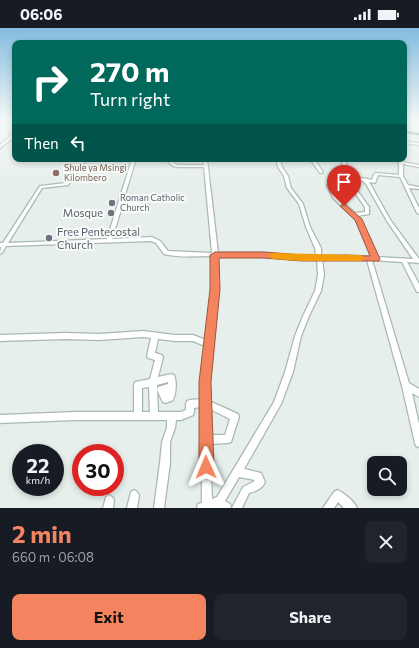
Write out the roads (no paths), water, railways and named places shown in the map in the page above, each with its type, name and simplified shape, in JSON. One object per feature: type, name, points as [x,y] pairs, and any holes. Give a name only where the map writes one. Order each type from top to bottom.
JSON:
[{"type":"street","points":[[0,252],[41,187],[67,184],[83,162]]},
{"type":"street","points":[[109,241],[133,162]]},
{"type":"street","points":[[171,162],[178,166],[205,162],[215,255],[215,289],[205,382],[205,508]]},
{"type":"street","points":[[205,508],[220,500],[277,404],[289,372],[298,336],[318,291],[321,275],[318,248],[308,227],[301,204],[289,188],[286,176],[279,162]]},
{"type":"street","points":[[314,162],[321,172]]},
{"type":"street","points":[[344,162],[351,177],[354,191],[367,207],[367,213],[353,215]]},
{"type":"street","points":[[401,162],[401,176],[419,213]]},
{"type":"street","points":[[405,162],[419,166]]},
{"type":"street","points":[[351,177],[374,182],[376,174],[401,176]]},
{"type":"street","points":[[364,180],[368,183],[389,221],[418,261]]},
{"type":"street","points":[[329,185],[334,197],[358,219],[365,232],[406,386],[419,443]]},
{"type":"street","points":[[407,186],[419,188]]},
{"type":"street","points":[[121,202],[147,205]]},
{"type":"street","points":[[3,245],[152,239],[158,242],[166,253],[418,261]]},
{"type":"street","points":[[404,261],[419,290]]},
{"type":"street","points":[[0,338],[65,336],[99,337],[128,334],[193,338],[210,345]]},
{"type":"street","points":[[154,416],[153,382],[159,357],[151,356],[155,335]]},
{"type":"street","points":[[138,416],[138,384],[171,378],[172,381],[170,388]]},
{"type":"street","points":[[406,386],[419,393]]},
{"type":"street","points":[[0,419],[75,416],[181,416],[190,412],[190,404],[205,403],[235,417],[228,439],[206,440]]},
{"type":"street","points":[[159,508],[165,463],[166,442],[171,428],[172,416]]},
{"type":"street","points":[[236,472],[258,476],[260,482],[256,486],[246,490],[237,508]]},
{"type":"street","points":[[132,508],[134,495]]},
{"type":"street","points":[[328,508],[337,495],[352,508]]},
{"type":"street","points":[[205,508],[221,504],[226,508]]},
{"type":"place","name":"Shule ya Msingi Kilombero","points":[[56,173]]},
{"type":"place","name":"Roman Catholic Church","points":[[112,203]]},
{"type":"place","name":"Mosque","points":[[111,213]]},
{"type":"place","name":"Free Pentecostal Church","points":[[49,238]]}]
